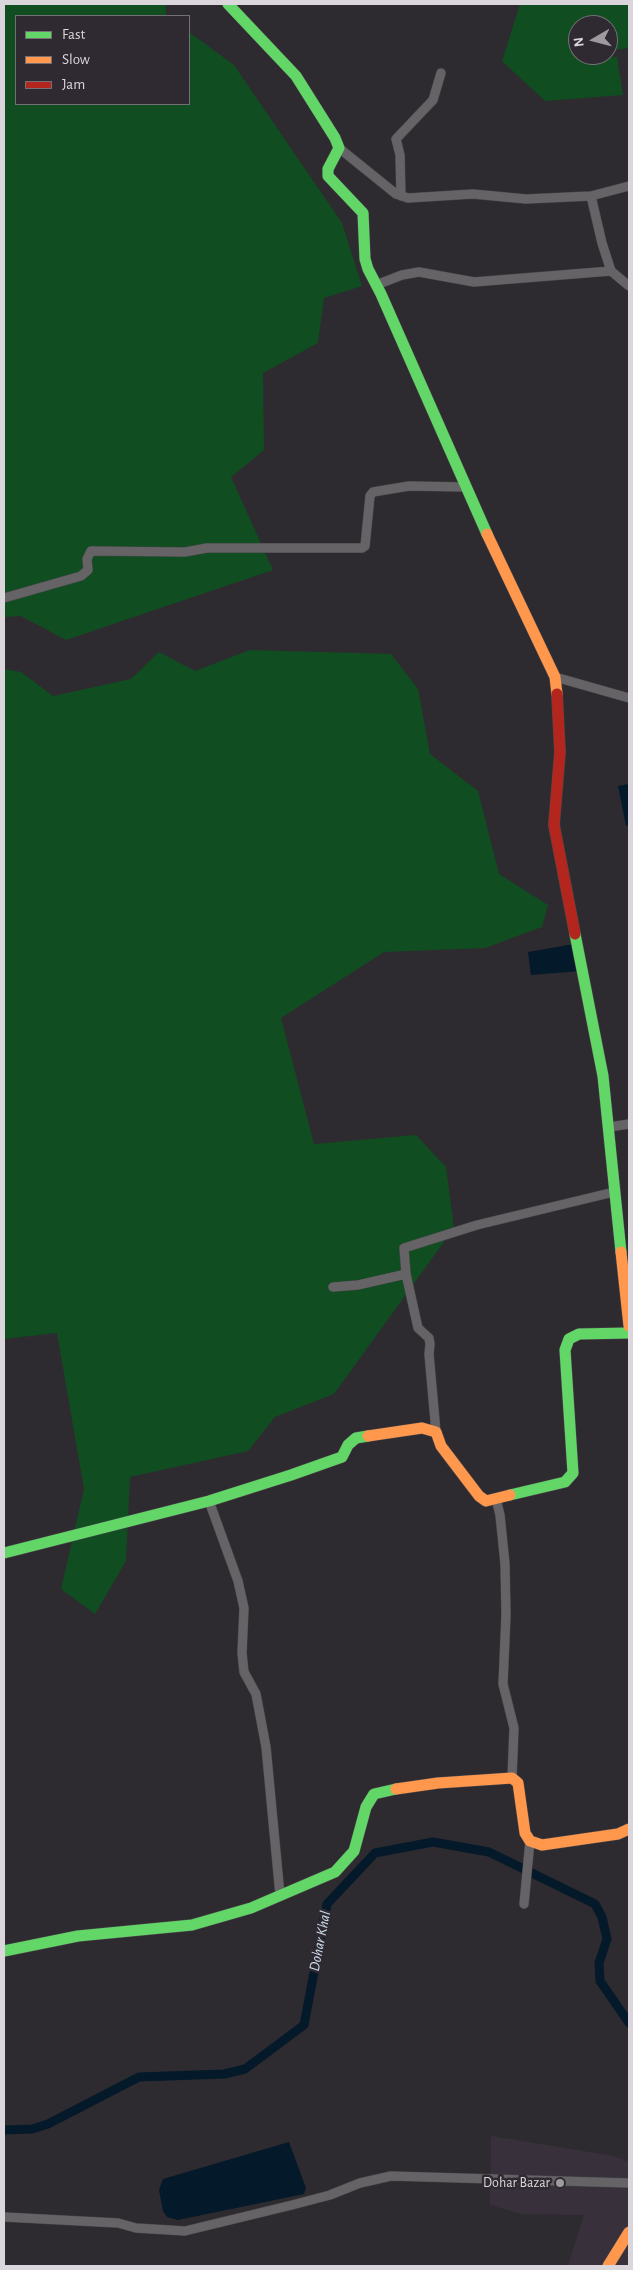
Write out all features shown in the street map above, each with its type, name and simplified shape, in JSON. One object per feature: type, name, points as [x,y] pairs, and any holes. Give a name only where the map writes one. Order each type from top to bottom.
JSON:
[{"type":"street","points":[[228,4],[296,76],[336,138],[339,148],[401,196],[472,194],[526,199],[591,196],[629,186]]},
{"type":"street","points":[[401,196],[400,155],[396,139],[433,100],[441,73]]},
{"type":"street","points":[[339,148],[328,169],[328,176],[363,213],[365,260],[465,487],[555,677],[560,752],[554,825],[603,1076],[629,1326]]},
{"type":"street","points":[[591,196],[611,271],[629,286]]},
{"type":"street","points":[[376,285],[402,275],[419,272],[474,282],[611,271]]},
{"type":"street","points":[[4,598],[81,576],[88,570],[87,559],[91,551],[185,552],[207,548],[362,548],[365,546],[370,496],[373,492],[409,486],[465,487]]},
{"type":"street","points":[[555,677],[629,698]]},
{"type":"street","points":[[609,1126],[629,1124]]},
{"type":"street","points":[[614,1192],[487,1222],[408,1246],[403,1251],[418,1328],[429,1338],[436,1432],[441,1446],[479,1496],[486,1500],[496,1499],[565,1482],[573,1473],[564,1350],[569,1339],[578,1334],[629,1333]]},
{"type":"street","points":[[333,1287],[358,1285],[406,1274]]},
{"type":"street","points":[[4,1553],[210,1501],[342,1457],[348,1444],[356,1438],[422,1428],[436,1432]]},
{"type":"street","points":[[496,1499],[500,1515],[505,1564],[506,1615],[503,1684],[514,1728],[512,1778]]},
{"type":"street","points":[[210,1501],[238,1581],[244,1608],[242,1653],[244,1672],[256,1694],[266,1747],[280,1896]]},
{"type":"street","points":[[4,1951],[78,1936],[192,1925],[251,1908],[335,1872],[346,1862],[354,1851],[366,1807],[374,1794],[438,1783],[512,1778],[518,1783],[526,1833],[530,1842],[527,1889],[524,1904]]},
{"type":"street","points":[[530,1842],[542,1845],[618,1834],[629,1829]]},
{"type":"street","points":[[4,2217],[118,2223],[136,2228],[185,2231],[330,2195],[360,2183],[391,2176],[629,2183]]},
{"type":"street","points":[[608,2266],[629,2232]]},
{"type":"shaded area","name":"Dohar Bazar","points":[[491,2136],[614,2156],[629,2162],[629,2266],[568,2266],[584,2215],[521,2214],[490,2205]]},
{"type":"green space","points":[[4,4],[166,4],[166,15],[15,15],[15,105],[190,105],[190,33],[234,65],[342,223],[362,286],[324,298],[318,343],[263,373],[264,450],[231,477],[273,570],[66,640],[21,616],[4,617]]},
{"type":"green space","points":[[520,4],[629,4],[629,48],[618,50],[618,15],[568,15],[568,65],[618,65],[618,63],[623,95],[545,101],[502,61]]},
{"type":"green space","points":[[250,650],[391,654],[418,689],[430,754],[478,791],[499,874],[548,905],[542,927],[485,948],[384,952],[281,1018],[314,1144],[416,1135],[446,1167],[454,1228],[334,1394],[275,1417],[248,1451],[130,1477],[126,1561],[95,1614],[61,1589],[84,1489],[57,1333],[4,1339],[4,669],[21,672],[53,696],[131,679],[159,652],[195,671]]},
{"type":"water","points":[[629,784],[629,825],[626,826],[618,786]]},
{"type":"water","points":[[574,944],[581,971],[531,975],[528,952]]},
{"type":"water","points":[[289,2142],[306,2188],[304,2194],[178,2220],[167,2217],[163,2211],[159,2190],[163,2179]]},
{"type":"waterway","name":"Dohar Khal","points":[[4,2130],[32,2129],[48,2124],[139,2077],[224,2074],[245,2069],[304,2025],[327,1904],[375,1853],[433,1842],[489,1852],[595,1904],[602,1917],[607,1939],[599,1963],[600,1981],[629,2023]]},
{"type":"traffic: fast","points":[[228,4],[296,76],[335,138],[339,148],[328,169],[328,176],[363,213],[365,259],[368,269],[381,294],[487,534]]},
{"type":"traffic: fast","points":[[575,934],[603,1076],[621,1252]]},
{"type":"traffic: fast","points":[[510,1495],[565,1482],[573,1473],[565,1350],[569,1339],[579,1334],[629,1333]]},
{"type":"traffic: fast","points":[[4,1553],[209,1501],[291,1475],[342,1457],[348,1445],[356,1438],[368,1436]]},
{"type":"traffic: fast","points":[[4,1951],[78,1936],[192,1925],[251,1908],[335,1872],[354,1851],[366,1807],[374,1794],[396,1789]]},
{"type":"traffic: slow","points":[[487,534],[555,677],[557,694]]},
{"type":"traffic: slow","points":[[621,1252],[629,1326]]},
{"type":"traffic: slow","points":[[368,1436],[422,1428],[436,1432],[441,1446],[479,1496],[486,1501],[510,1495]]},
{"type":"traffic: slow","points":[[396,1789],[438,1783],[512,1778],[518,1783],[525,1833],[530,1841],[542,1845],[618,1834],[629,1829]]},
{"type":"traffic: slow","points":[[608,2266],[629,2232]]},
{"type":"traffic: jam","points":[[557,694],[560,752],[554,825],[575,934]]},
{"type":"place","name":"Dohar Bazar","points":[[560,2183]]}]
